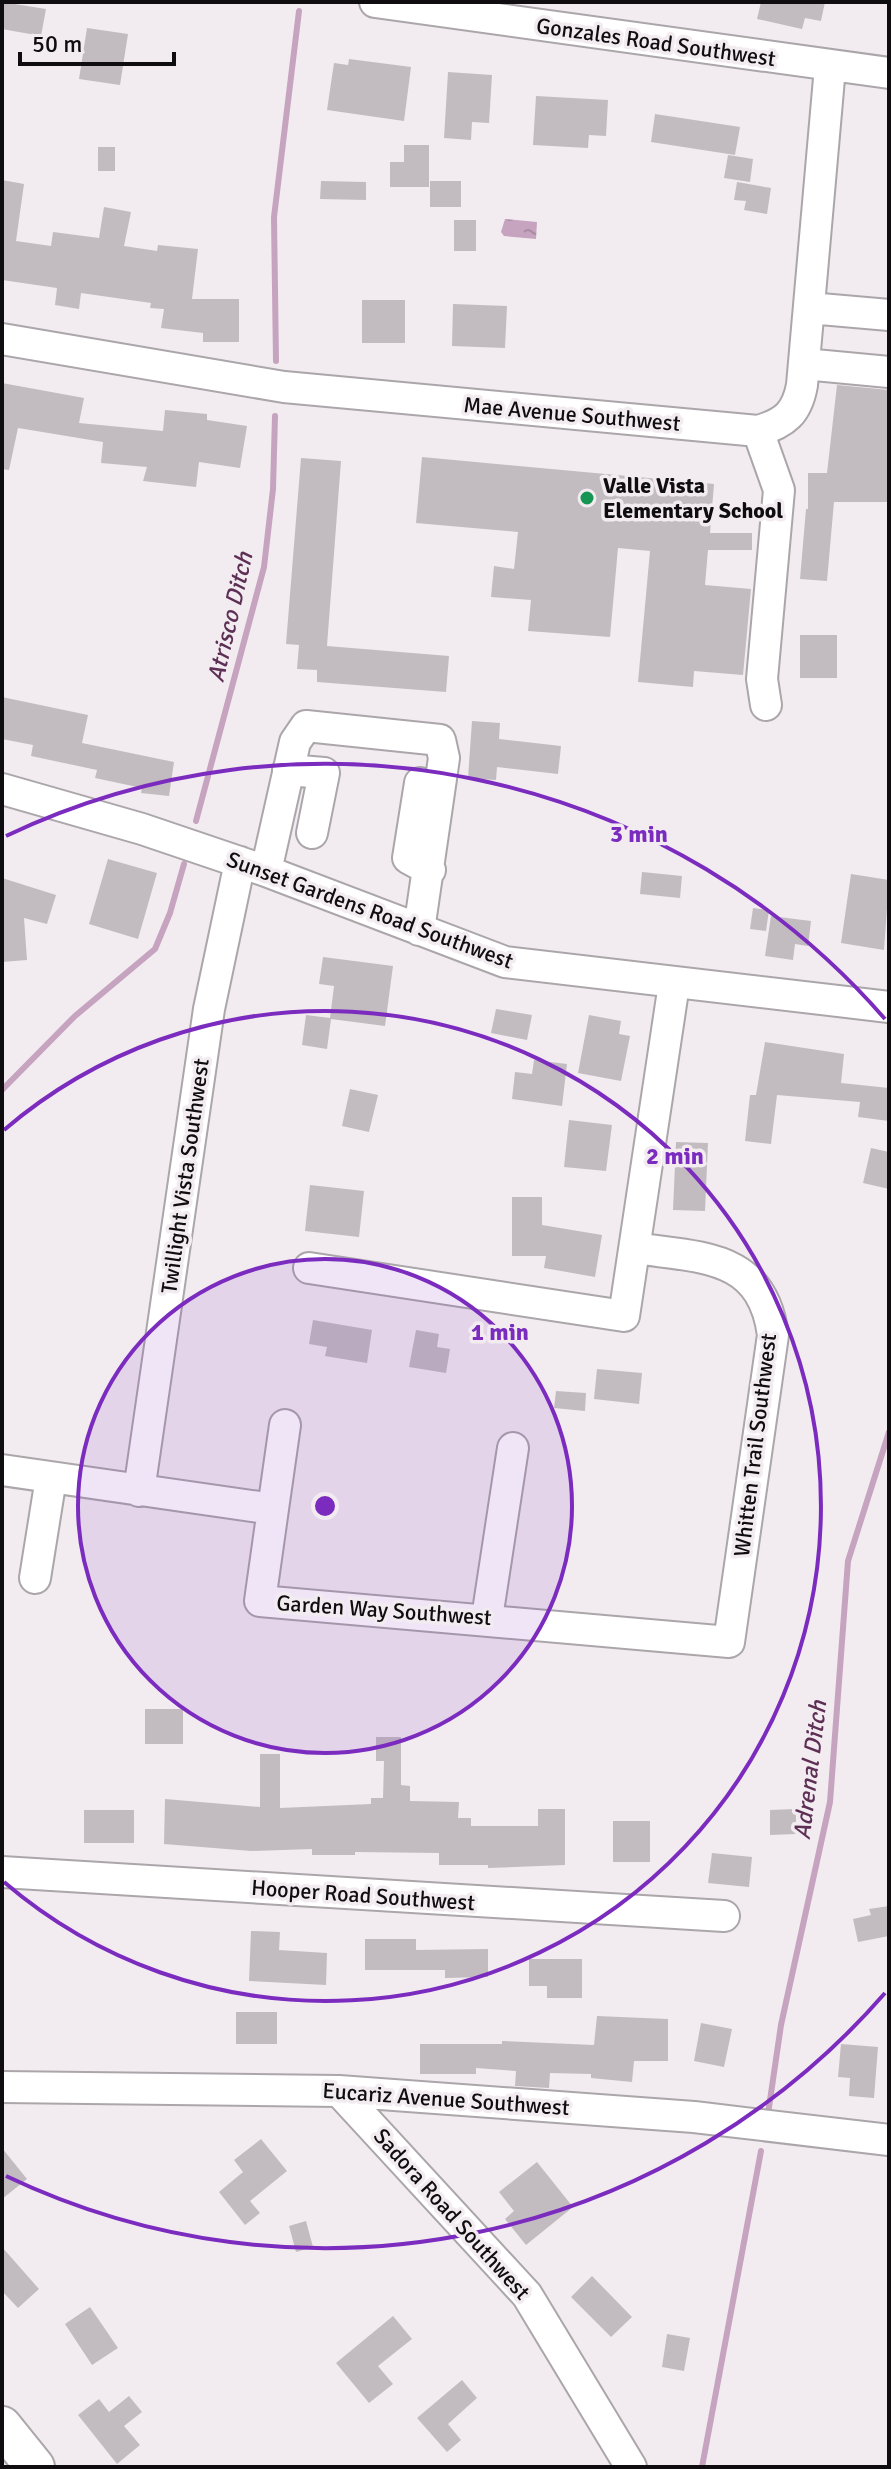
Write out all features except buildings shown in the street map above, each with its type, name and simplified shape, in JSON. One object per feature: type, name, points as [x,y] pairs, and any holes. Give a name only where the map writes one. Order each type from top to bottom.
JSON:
[{"type":"main road","points":[[2,2426],[35,2467]]},
{"type":"street","name":"Gonzales Road Southwest","points":[[378,2],[508,11],[830,67],[889,73]]},
{"type":"street","points":[[766,705],[762,679],[779,490],[758,431],[778,425],[793,414],[800,399],[830,67]]},
{"type":"street","points":[[809,308],[889,315]]},
{"type":"street","name":"Mae Avenue Southwest","points":[[2,339],[284,387],[758,431]]},
{"type":"street","points":[[804,364],[889,372]]},
{"type":"street","name":"Twillight Vista Southwest","points":[[139,1491],[209,1009],[245,864],[288,770],[295,742],[306,726],[440,740],[444,758],[419,864]]},
{"type":"street","points":[[288,770],[324,773],[312,833]]},
{"type":"street","points":[[419,930],[420,783]]},
{"type":"street","name":"Sunset Gardens Road Southwest","points":[[2,789],[142,829],[245,864],[505,962],[889,1007]]},
{"type":"street","points":[[309,1268],[624,1316],[674,984]]},
{"type":"street","name":"Whitten Trail Southwest","points":[[635,1248],[720,1261],[743,1272],[769,1310],[773,1335],[729,1642]]},
{"type":"street","points":[[2,1470],[273,1509],[285,1425]]},
{"type":"street","points":[[487,1618],[513,1448]]},
{"type":"street","points":[[35,1578],[51,1478]]},
{"type":"street","name":"Garden Way Southwest","points":[[273,1509],[260,1601],[487,1618],[729,1642]]},
{"type":"street","name":"Hooper Road Southwest","points":[[2,1872],[724,1916]]},
{"type":"street","name":"Eucariz Avenue Southwest","points":[[2,2087],[339,2091],[680,2116],[889,2140]]},
{"type":"street","name":"Sadora Road Southwest","points":[[339,2091],[527,2295],[631,2467]]},
{"type":"water","points":[[505,219],[537,222],[536,239],[504,236],[501,232]]},
{"type":"waterway","name":"Atrisco Ditch","points":[[276,361],[274,217],[299,11]]},
{"type":"waterway","name":"Atrisco Ditch","points":[[196,821],[264,567],[273,489],[275,416]]},
{"type":"waterway","name":"Atrisco Ditch","points":[[2,1090],[75,1016],[155,949],[170,913],[184,864]]},
{"type":"waterway","name":"Adrenal Ditch","points":[[768,2114],[781,2025],[830,1802],[848,1561],[889,1432]]},
{"type":"waterway","name":"Adrenal Ditch","points":[[702,2467],[761,2151]]},
{"type":"place","name":"Valle Vista Elementary School","points":[[587,498]]}]
